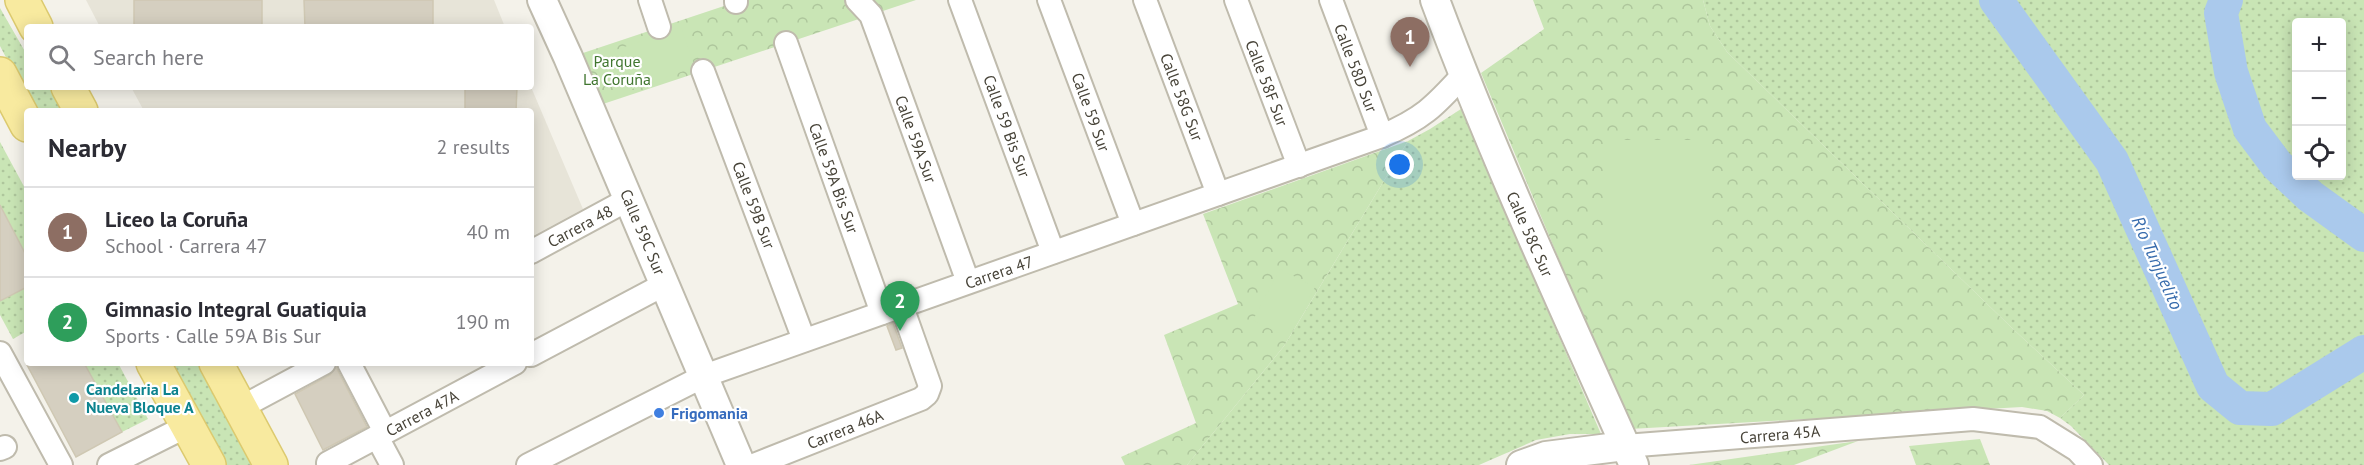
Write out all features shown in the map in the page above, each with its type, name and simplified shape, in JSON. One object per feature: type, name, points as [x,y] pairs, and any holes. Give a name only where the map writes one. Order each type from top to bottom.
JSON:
[{"type":"main road","points":[[22,0],[34,24]]},
{"type":"main road","points":[[0,74],[24,119]]},
{"type":"main road","points":[[70,90],[79,108]]},
{"type":"main road","points":[[155,366],[209,465]]},
{"type":"main road","points":[[218,366],[271,465]]},
{"type":"street","name":"Calle 59C Sur","points":[[542,0],[741,465]]},
{"type":"street","points":[[650,0],[659,27]]},
{"type":"street","name":"Calle 59A Sur","points":[[857,0],[871,15],[968,282]]},
{"type":"street","name":"Calle 59 Bis Sur","points":[[960,0],[1053,252]]},
{"type":"street","name":"Calle 59 Sur","points":[[1049,0],[1133,224]]},
{"type":"street","name":"Calle 58G Sur","points":[[1145,0],[1218,194]]},
{"type":"street","name":"Calle 58F Sur","points":[[1236,0],[1299,166]]},
{"type":"street","name":"Calle 58D Sur","points":[[1331,0],[1382,136]]},
{"type":"street","name":"Calle 58C Sur","points":[[1435,0],[1521,216],[1629,456]]},
{"type":"street","name":"Calle 59A Bis Sur","points":[[786,43],[892,310],[930,386]]},
{"type":"street","name":"Calle 59B Sur","points":[[703,71],[804,340]]},
{"type":"street","name":"Carrera 47","points":[[528,465],[704,376],[1407,126],[1426,113],[1463,75]]},
{"type":"street","name":"Carrera 48","points":[[534,250],[629,199]]},
{"type":"street","points":[[534,353],[665,284]]},
{"type":"street","points":[[0,353],[61,465]]},
{"type":"street","points":[[240,408],[318,366]]},
{"type":"street","points":[[350,366],[392,465]]},
{"type":"street","name":"Carrera 47A","points":[[328,463],[509,366]]},
{"type":"street","name":"Carrera 46A","points":[[754,465],[921,399],[930,386]]},
{"type":"street","name":"Carrera 45A","points":[[1521,465],[1546,456],[1629,456],[1973,419],[2040,427],[2077,450],[2091,465]]},
{"type":"street","points":[[109,465],[187,426]]},
{"type":"shaded area","points":[[86,0],[494,0],[504,24],[98,24]]},
{"type":"shaded area","points":[[133,90],[532,90],[583,209],[534,235],[534,108],[142,108]]},
{"type":"green space","name":"Parque La Coruña","points":[[742,0],[916,0],[600,105],[580,54]]},
{"type":"green space","points":[[1533,0],[1703,0],[1710,26],[1727,52],[2084,395],[2060,418],[2047,411],[2022,407],[1630,429],[1481,73],[1544,29]]},
{"type":"green space","points":[[1703,0],[2364,0],[2364,465],[2109,465],[2071,426],[2060,418],[2084,395],[1727,52],[1710,26]]},
{"type":"green space","points":[[0,8],[24,50],[24,90],[51,90],[61,108],[32,108],[0,46]]},
{"type":"green space","points":[[681,27],[695,67],[624,92],[610,52]]},
{"type":"green space","points":[[1461,109],[1601,434],[1570,434],[1536,440],[1479,465],[1187,465],[1284,346],[1408,141]]},
{"type":"green space","points":[[1606,140],[1711,140],[1711,293],[1606,293]]},
{"type":"green space","points":[[1408,141],[1284,346],[1187,465],[1125,465],[1121,457],[1196,423],[1164,335],[1238,304],[1203,214]]},
{"type":"green space","points":[[0,142],[24,186],[24,251],[0,205]]},
{"type":"green space","points":[[1280,269],[1315,287],[1288,338],[1253,320]]},
{"type":"green space","points":[[24,289],[24,333],[13,339],[0,315],[0,301]]},
{"type":"green space","points":[[86,366],[120,366],[148,419],[122,432]]},
{"type":"green space","points":[[170,366],[201,366],[255,465],[224,465]]},
{"type":"green space","points":[[1980,439],[1990,465],[1916,465],[1909,446]]},
{"type":"green space","points":[[1858,441],[1794,465],[1689,465]]},
{"type":"building","points":[[134,0],[262,0],[262,24],[134,24]]},
{"type":"building","points":[[304,0],[433,0],[433,24],[305,24]]},
{"type":"building","points":[[465,90],[517,90],[516,108],[465,108]]},
{"type":"building","points":[[0,205],[24,251],[24,289],[0,301]]},
{"type":"building","points":[[893,323],[902,348],[896,350],[887,326]]},
{"type":"building","name":"Candelaria La Nueva Bloque A","points":[[28,366],[86,366],[122,432],[76,457]]},
{"type":"building","points":[[336,367],[367,427],[323,450],[295,394],[330,375]]},
{"type":"waterway","name":"Río Tunjuelito","points":[[1996,0],[2112,161],[2213,386],[2240,408],[2272,409],[2364,352]]},
{"type":"waterway","name":"Río Tunjuelito","points":[[2226,0],[2221,13],[2231,72],[2250,129],[2277,165],[2310,196],[2364,235]]},
{"type":"place","name":"Liceo la Coruña","points":[[1410,67]]},
{"type":"place","name":"Gimnasio Integral Guatiquia","points":[[900,331]]},
{"type":"place","name":"Candelaria La Nueva Bloque A","points":[[74,398]]},
{"type":"place","name":"Frigomania","points":[[659,413]]}]
